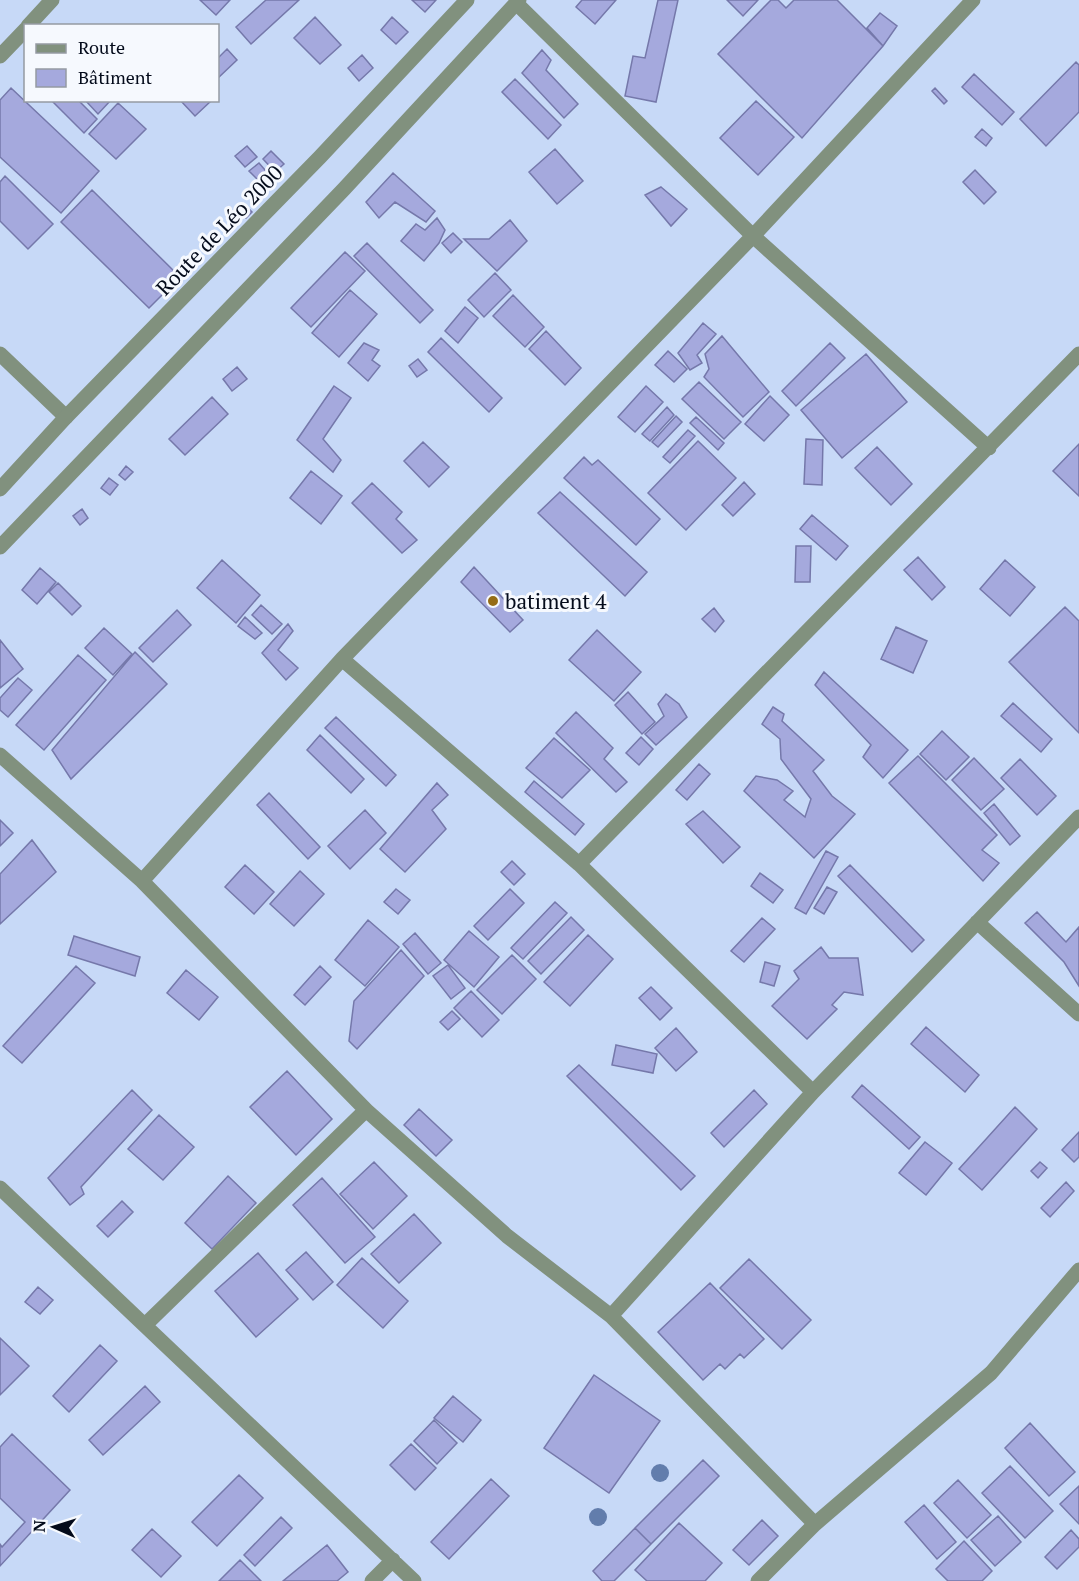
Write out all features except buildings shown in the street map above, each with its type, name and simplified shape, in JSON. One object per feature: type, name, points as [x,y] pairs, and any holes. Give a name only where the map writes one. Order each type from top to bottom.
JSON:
[{"type":"street","points":[[30,24],[52,0]]},
{"type":"street","name":"Route de Léo 2000","points":[[0,489],[66,417],[320,157],[467,0]]},
{"type":"street","points":[[142,881],[342,659],[753,236],[973,0]]},
{"type":"street","points":[[0,547],[344,189],[518,2],[753,236],[989,448]]},
{"type":"street","points":[[0,56],[24,30]]},
{"type":"street","points":[[0,354],[66,417]]},
{"type":"street","points":[[579,864],[1079,354]]},
{"type":"street","points":[[342,659],[579,864],[813,1092]]},
{"type":"street","points":[[0,755],[142,881],[366,1110],[507,1236],[611,1316],[815,1524]]},
{"type":"street","points":[[611,1316],[813,1092],[1079,817]]},
{"type":"street","points":[[977,922],[1079,1014]]},
{"type":"street","points":[[145,1325],[366,1110]]},
{"type":"street","points":[[0,1188],[414,1581]]},
{"type":"street","points":[[758,1581],[815,1524],[991,1373],[1079,1270]]},
{"type":"street","points":[[372,1581],[393,1560]]},
{"type":"place","name":"batiment 4","points":[[493,601]]}]
